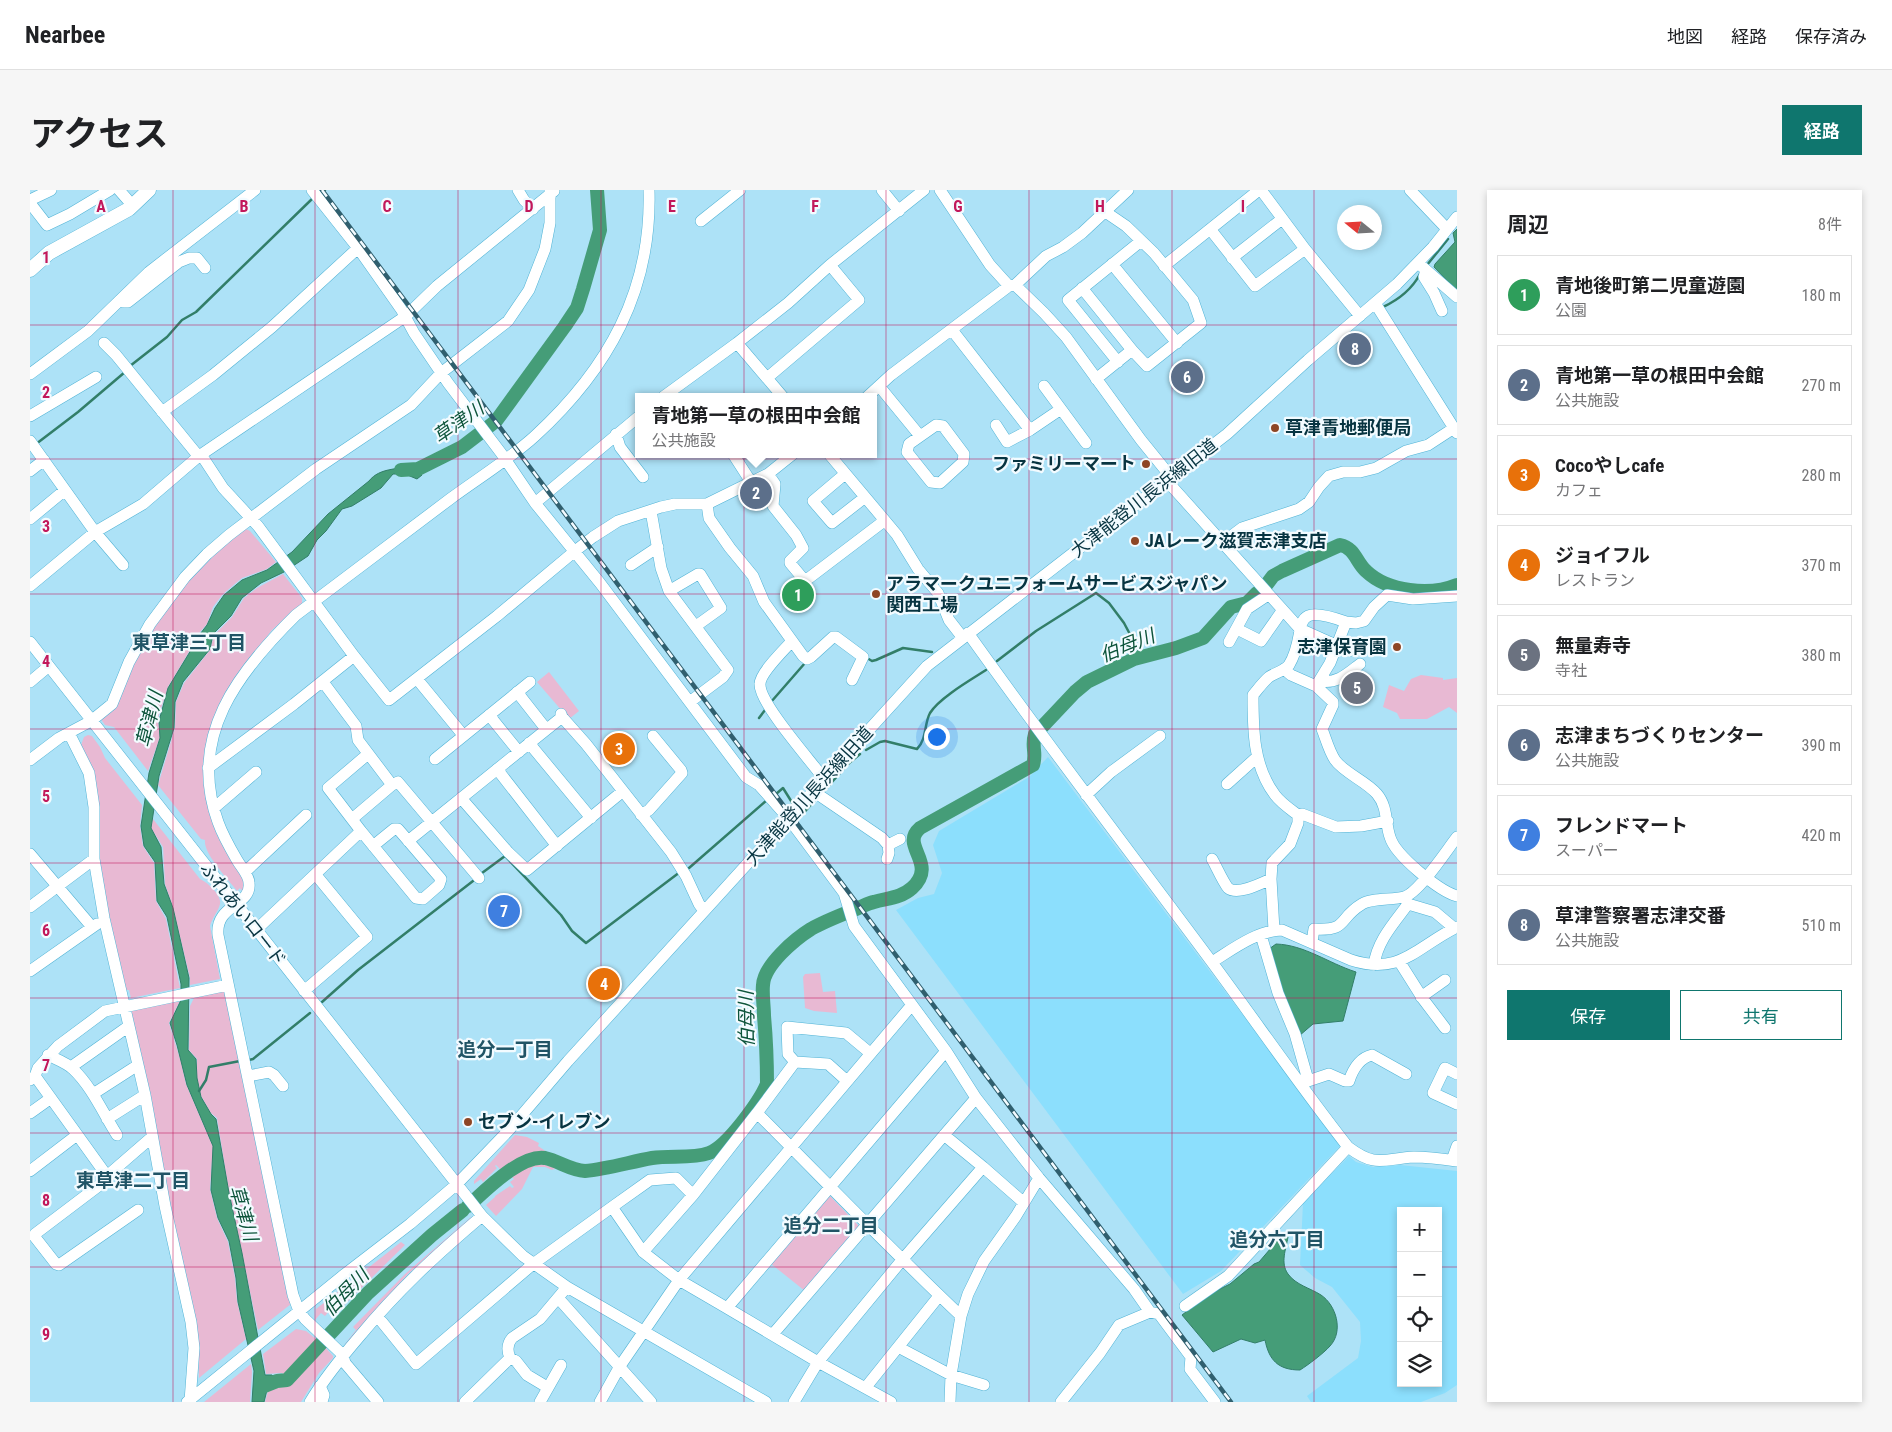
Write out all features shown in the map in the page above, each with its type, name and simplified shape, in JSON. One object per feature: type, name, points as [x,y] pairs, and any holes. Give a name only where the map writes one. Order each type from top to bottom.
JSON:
[{"type":"main road","points":[[30,270],[50,253],[133,206],[149,190]]},
{"type":"street","points":[[51,190],[30,202],[47,225],[94,194],[110,190]]},
{"type":"street","points":[[119,190],[133,206]]},
{"type":"street","points":[[30,374],[88,331],[149,272],[255,190]]},
{"type":"street","points":[[312,190],[358,248],[406,316],[414,334],[441,373],[503,456],[535,503],[575,551],[691,701],[746,777],[759,784],[789,819],[844,893],[856,930],[946,1051],[976,1098],[1040,1178],[1134,1289],[1150,1312]]},
{"type":"street","points":[[518,190],[533,209]]},
{"type":"street","points":[[378,1402],[345,1363],[340,1352],[299,1311],[293,1295],[248,1076],[223,986],[217,927],[224,914],[243,899],[249,890],[250,884],[245,872],[227,843],[210,792],[208,768],[214,730],[241,676],[269,641],[296,615],[311,596],[503,456],[534,437],[582,387],[594,372],[617,334],[631,300],[642,262],[648,220],[649,190]]},
{"type":"street","points":[[701,221],[740,190]]},
{"type":"street","points":[[882,190],[899,211]]},
{"type":"street","points":[[668,393],[788,303],[830,265],[924,190]]},
{"type":"street","points":[[940,190],[990,265],[1044,313],[1066,337],[1169,479],[1282,611],[1300,629],[1349,651]]},
{"type":"street","points":[[872,393],[891,376],[1012,286],[1046,256],[1063,247],[1082,233],[1128,190]]},
{"type":"street","points":[[1164,266],[1260,190],[1360,316]]},
{"type":"street","points":[[1410,190],[1447,229]]},
{"type":"street","points":[[30,586],[95,532],[143,504],[200,456],[406,316],[437,286],[552,192]]},
{"type":"street","points":[[30,760],[59,738],[91,721],[112,704],[138,645],[150,624],[185,576],[207,554],[254,522],[316,469],[410,405],[441,373],[508,321],[529,290],[545,249],[550,223],[552,192]]},
{"type":"street","points":[[1082,288],[1147,366],[1201,323],[1193,300],[1154,253],[1126,226],[1104,211]]},
{"type":"street","name":"大津能登川長浜線旧道","points":[[189,1401],[200,1390],[410,1224],[457,1184],[509,1130],[704,911],[927,666],[1227,434],[1308,360],[1422,267],[1447,229],[1457,218]]},
{"type":"street","points":[[1232,258],[1282,219]]},
{"type":"street","points":[[1210,229],[1255,286],[1305,249]]},
{"type":"street","points":[[1118,362],[1068,300],[1141,241]]},
{"type":"street","points":[[162,412],[213,375],[272,327],[358,248]]},
{"type":"street","points":[[120,302],[128,302],[179,262],[189,258],[197,258],[204,268]]},
{"type":"street","points":[[1112,264],[1176,343]]},
{"type":"street","points":[[767,378],[859,300],[830,265]]},
{"type":"street","points":[[1422,267],[1457,297]]},
{"type":"street","points":[[1422,267],[1424,277],[1442,311]]},
{"type":"street","points":[[1222,543],[1242,528],[1299,509],[1309,502],[1329,476],[1343,472],[1360,472],[1376,468],[1406,451],[1428,445],[1456,431],[1375,304]]},
{"type":"street","points":[[952,330],[1030,430]]},
{"type":"street","points":[[104,343],[200,456],[223,488],[254,522],[354,656],[390,700],[497,616],[593,536],[618,521],[636,514],[675,504],[707,504],[768,474],[788,458]]},
{"type":"street","points":[[736,343],[780,393]]},
{"type":"street","points":[[1096,379],[1132,350]]},
{"type":"street","points":[[30,416],[96,377]]},
{"type":"street","points":[[879,386],[920,436]]},
{"type":"street","points":[[1044,386],[1086,443]]},
{"type":"street","points":[[996,425],[1007,442],[1030,430],[1061,409]]},
{"type":"street","points":[[535,503],[635,419]]},
{"type":"street","points":[[936,425],[942,426],[964,454],[963,462],[940,483],[931,482],[907,452],[909,444],[920,436],[936,425]]},
{"type":"street","points":[[616,434],[620,448],[643,477]]},
{"type":"street","points":[[30,441],[95,532],[123,565]]},
{"type":"street","points":[[736,458],[751,482]]},
{"type":"street","points":[[832,458],[897,535],[918,569],[938,593],[948,620],[966,636],[1304,1082],[1348,1146],[1362,1157],[1373,1161],[1416,1157],[1454,1161],[1457,1146]]},
{"type":"street","points":[[30,471],[44,460]]},
{"type":"street","points":[[768,474],[775,484],[773,506],[796,535],[803,548],[790,560],[790,563],[805,581],[884,521]]},
{"type":"street","points":[[845,474],[813,501],[832,523],[864,498]]},
{"type":"street","points":[[30,519],[65,490]]},
{"type":"street","points":[[707,504],[709,518],[753,576],[764,602],[802,656],[807,659],[811,657],[833,637],[836,637],[863,657],[852,680]]},
{"type":"street","points":[[651,511],[662,572],[669,591],[728,670],[723,677],[691,701]]},
{"type":"street","points":[[631,565],[658,547]]},
{"type":"street","points":[[669,591],[700,574],[721,608],[696,626]]},
{"type":"street","points":[[1229,642],[1247,609],[1268,595]]},
{"type":"street","points":[[1388,821],[1361,826],[1336,827],[1302,814],[1298,815],[1275,794],[1257,757],[1254,695],[1268,678],[1288,666],[1304,619],[1315,613],[1356,623],[1364,621],[1374,607],[1387,596],[1413,598],[1457,596]]},
{"type":"street","points":[[1237,629],[1261,641],[1282,611]]},
{"type":"street","points":[[1318,683],[1337,646],[1346,622]]},
{"type":"street","points":[[792,641],[762,676],[760,684],[770,709],[824,779]]},
{"type":"street","name":"ふれあいロード","points":[[30,642],[481,1214],[512,1246],[533,1264],[567,1287],[766,1402]]},
{"type":"street","points":[[208,768],[323,682],[354,656]]},
{"type":"street","points":[[1284,669],[1291,675],[1318,683],[1337,680],[1360,664]]},
{"type":"street","points":[[30,682],[49,666]]},
{"type":"street","points":[[418,678],[464,735]]},
{"type":"street","points":[[323,682],[356,726],[358,740],[392,785]]},
{"type":"street","points":[[434,759],[530,682]]},
{"type":"street","points":[[1318,683],[1333,702],[1322,729],[1335,760],[1378,794],[1388,821],[1390,837],[1398,853],[1427,877],[1451,894],[1457,896]]},
{"type":"street","points":[[516,692],[546,729]]},
{"type":"street","points":[[489,715],[519,752]]},
{"type":"street","points":[[408,841],[519,752],[561,715],[671,852],[704,911]]},
{"type":"street","points":[[69,733],[89,773],[94,807],[94,859],[104,918],[129,1006],[130,1026],[191,1322],[194,1348],[189,1401]]},
{"type":"street","points":[[641,815],[649,810],[682,773],[682,770],[654,736]]},
{"type":"street","points":[[1086,795],[1111,772],[1160,736]]},
{"type":"street","points":[[529,743],[591,818]]},
{"type":"street","points":[[368,754],[328,788],[361,831],[373,846],[416,898],[423,899],[439,885],[440,879],[398,829],[394,829],[373,846]]},
{"type":"street","points":[[1227,784],[1257,757]]},
{"type":"street","points":[[497,769],[557,846]]},
{"type":"street","points":[[214,808],[256,772]]},
{"type":"street","points":[[352,818],[398,782],[478,878]]},
{"type":"street","points":[[461,798],[527,870],[623,791]]},
{"type":"street","points":[[813,791],[882,838],[888,845],[890,853],[887,859]]},
{"type":"street","points":[[245,872],[306,815]]},
{"type":"street","points":[[1274,930],[1272,863],[1290,844],[1298,823],[1298,815]]},
{"type":"street","points":[[256,930],[361,831]]},
{"type":"street","points":[[1374,965],[1378,949],[1406,900],[1427,877],[1457,837]]},
{"type":"street","points":[[888,845],[900,839]]},
{"type":"street","points":[[30,854],[92,927]]},
{"type":"street","points":[[30,907],[94,859]]},
{"type":"street","points":[[1212,859],[1228,888],[1235,890],[1248,889],[1271,879]]},
{"type":"street","points":[[304,991],[367,937],[316,875]]},
{"type":"street","points":[[1212,962],[1261,935],[1274,930],[1282,930],[1351,960],[1374,965],[1393,964],[1456,928],[1435,912],[1406,900],[1365,902],[1354,910],[1337,928],[1330,930],[1299,930],[1292,934]]},
{"type":"street","points":[[30,971],[104,918]]},
{"type":"street","points":[[1312,942],[1314,929]]},
{"type":"street","points":[[1261,935],[1275,985],[1295,1034],[1304,1082]]},
{"type":"street","points":[[1399,961],[1421,997],[1445,1028]]},
{"type":"street","points":[[1421,997],[1445,980]]},
{"type":"street","points":[[34,1075],[48,1055],[97,1015],[105,1011],[223,986]]},
{"type":"street","points":[[600,1402],[620,1366],[679,1280],[911,1006]]},
{"type":"street","points":[[71,1067],[130,1026]]},
{"type":"street","points":[[847,1081],[828,1064],[795,1062],[788,1054],[787,1027],[846,1033],[870,1053]]},
{"type":"street","points":[[727,1308],[946,1051]]},
{"type":"street","points":[[48,1055],[71,1067],[93,1094],[117,1135]]},
{"type":"street","points":[[1304,1082],[1329,1074],[1345,1081],[1350,1081],[1357,1064],[1364,1058],[1372,1055],[1406,1074]]},
{"type":"street","points":[[30,1059],[34,1075],[107,1176]]},
{"type":"street","points":[[643,1252],[693,1196],[795,1062]]},
{"type":"street","points":[[93,1094],[138,1064]]},
{"type":"street","points":[[1457,1074],[1445,1068],[1433,1093],[1457,1104]]},
{"type":"street","points":[[248,1076],[269,1072],[274,1074],[283,1086]]},
{"type":"street","points":[[106,1119],[145,1095]]},
{"type":"street","points":[[30,1113],[51,1098]]},
{"type":"street","points":[[773,1334],[976,1098]]},
{"type":"street","points":[[757,1113],[831,1186],[866,1225],[961,1316]]},
{"type":"street","points":[[30,1171],[77,1135]]},
{"type":"street","points":[[944,1135],[1023,1202]]},
{"type":"street","points":[[138,1210],[59,1265],[56,1264],[34,1236],[105,1181],[107,1176],[152,1138]]},
{"type":"street","points":[[1185,1306],[1228,1276],[1348,1146]]},
{"type":"street","points":[[794,1402],[818,1362],[902,1260],[983,1168]]},
{"type":"street","points":[[382,1322],[416,1364],[533,1264],[650,1180],[676,1178],[693,1196]]},
{"type":"street","points":[[950,1402],[951,1376],[961,1316],[968,1294],[984,1261],[1040,1178]]},
{"type":"street","points":[[612,1207],[643,1252],[679,1280],[818,1362],[891,1402]]},
{"type":"street","points":[[310,1402],[340,1352],[393,1296],[481,1214]]},
{"type":"street","points":[[547,1387],[527,1374],[516,1361],[510,1358],[508,1342],[540,1319],[567,1287]]},
{"type":"street","points":[[866,1387],[940,1296]]},
{"type":"street","points":[[558,1299],[651,1402]]},
{"type":"street","points":[[1061,1402],[1100,1353],[1119,1325],[1150,1312],[1159,1314],[1191,1356],[1190,1369],[1215,1402]]},
{"type":"street","points":[[898,1347],[951,1376],[984,1385]]},
{"type":"street","points":[[465,1402],[510,1358]]},
{"type":"street","points":[[540,1402],[561,1365]]},
{"type":"street","points":[[320,1386],[324,1395],[322,1402]]},
{"type":"shaded area","points":[[1457,229],[1457,291],[1434,267],[1455,242],[1453,233]]},
{"type":"shaded area","points":[[414,465],[422,475],[417,479],[405,474],[393,474],[381,488],[352,506],[342,509],[317,540],[308,556],[284,572],[261,583],[242,598],[231,616],[213,634],[210,649],[183,682],[175,702],[174,728],[159,776],[151,828],[161,847],[164,884],[173,908],[189,978],[188,1050],[196,1059],[201,1097],[216,1119],[265,1375],[272,1375],[277,1381],[267,1390],[264,1402],[252,1402],[254,1371],[238,1302],[236,1278],[229,1241],[218,1218],[211,1190],[213,1146],[187,1085],[170,1023],[181,1000],[181,984],[167,917],[157,901],[155,862],[144,846],[141,826],[149,773],[160,738],[159,721],[168,688],[224,595],[242,580],[267,570],[292,552],[328,514],[373,476],[384,471]]},
{"type":"shaded area","points":[[244,528],[250,531],[276,562],[267,569],[242,578],[223,594],[213,607],[207,624],[194,639],[190,650],[168,687],[158,718],[160,737],[148,771],[114,727],[105,725],[101,719],[139,648],[163,612],[196,574]]},
{"type":"shaded area","points":[[283,574],[302,598],[302,604],[272,630],[237,675],[203,767],[205,795],[217,835],[244,881],[245,886],[242,891],[240,888],[237,891],[217,867],[205,846],[205,840],[201,839],[158,785],[175,728],[176,702],[184,683],[210,650],[214,635],[232,617],[244,598],[257,588]]},
{"type":"shaded area","points":[[549,672],[579,711],[569,719],[537,682]]},
{"type":"shaded area","points":[[1421,675],[1443,678],[1443,680],[1457,678],[1457,713],[1449,707],[1427,719],[1400,719],[1397,713],[1383,707],[1389,685],[1404,691],[1411,679]]},
{"type":"shaded area","points":[[92,736],[105,758],[142,805],[140,826],[143,846],[154,863],[156,901],[166,919],[180,988],[131,998],[129,990],[126,990],[107,912],[81,745],[84,737]]},
{"type":"shaded area","points":[[1048,757],[1341,1145],[1221,1271],[1183,1294],[896,910],[918,898],[934,894],[942,873],[933,845],[939,831],[1029,777]]},
{"type":"shaded area","points":[[153,819],[200,879],[210,886],[219,897],[220,904],[210,926],[220,979],[190,985],[190,978],[173,908],[165,884],[163,847],[151,828]]},
{"type":"shaded area","points":[[1276,944],[1307,951],[1356,972],[1343,1021],[1313,1024],[1299,1036],[1276,980],[1269,949]]},
{"type":"shaded area","points":[[820,973],[823,992],[835,991],[837,1013],[814,1011],[805,1008],[803,977],[805,974]]},
{"type":"shaded area","points":[[224,991],[227,993],[291,1304],[258,1330],[228,1186],[217,1118],[211,1113],[201,1096],[197,1078],[197,1059],[189,1050],[190,1006],[194,998]]},
{"type":"shaded area","points":[[180,1001],[169,1023],[186,1084],[213,1147],[210,1189],[217,1218],[228,1242],[237,1301],[246,1339],[199,1378],[198,1350],[130,1013],[133,1010]]},
{"type":"shaded area","points":[[515,1135],[527,1137],[539,1143],[538,1146],[550,1154],[536,1153],[524,1156],[502,1171],[496,1165],[497,1168],[483,1182],[481,1179],[474,1184],[474,1181]]},
{"type":"shaded area","points":[[1349,1156],[1356,1162],[1373,1167],[1400,1165],[1457,1171],[1457,1385],[1445,1393],[1421,1402],[1311,1402],[1307,1396],[1358,1358],[1361,1341],[1360,1322],[1332,1287],[1315,1278],[1300,1265],[1303,1203]]},
{"type":"shaded area","points":[[538,1163],[556,1168],[552,1170],[545,1167],[533,1167],[522,1189],[496,1216],[486,1205],[510,1186],[514,1187],[510,1182],[514,1179],[512,1177],[527,1167]]},
{"type":"shaded area","points":[[829,1195],[859,1228],[805,1291],[770,1263]]},
{"type":"shaded area","points":[[471,1217],[471,1220],[408,1274],[348,1344],[345,1344],[356,1330],[353,1327],[405,1274]]},
{"type":"shaded area","points":[[1288,1237],[1284,1256],[1286,1270],[1291,1278],[1321,1295],[1331,1305],[1337,1326],[1334,1340],[1324,1352],[1300,1370],[1292,1370],[1280,1366],[1269,1353],[1265,1340],[1255,1343],[1241,1339],[1213,1352],[1182,1315],[1208,1295],[1230,1284],[1259,1262],[1277,1241]]},
{"type":"shaded area","points":[[401,1242],[405,1245],[336,1313],[328,1306],[330,1310],[325,1316],[321,1313],[315,1320],[316,1309]]},
{"type":"shaded area","points":[[296,1329],[306,1331],[321,1343],[307,1353],[293,1371],[286,1376],[282,1373],[266,1374],[263,1354]]},
{"type":"shaded area","points":[[324,1346],[333,1358],[319,1373],[301,1402],[265,1402],[268,1391],[279,1382],[289,1384]]},
{"type":"shaded area","points":[[251,1364],[250,1402],[204,1402]]},
{"type":"waterway","points":[[320,194],[325,190]]},
{"type":"waterway","name":"草津川","points":[[401,470],[418,469],[462,447],[496,421],[565,326],[577,308],[600,230],[597,190]]},
{"type":"waterway","points":[[130,366],[167,337],[182,320],[196,312],[313,198]]},
{"type":"waterway","points":[[1427,265],[1448,239]]},
{"type":"waterway","points":[[1383,307],[1404,294],[1420,274]]},
{"type":"waterway","points":[[36,444],[78,412],[125,372]]},
{"type":"waterway","name":"伯母川","points":[[1267,584],[1273,576],[1282,571],[1340,545],[1349,549],[1366,571],[1375,578],[1397,588],[1422,591],[1457,585]]},
{"type":"waterway","points":[[997,661],[1036,631],[1096,593],[1109,603],[1124,623],[1142,657]]},
{"type":"waterway","name":"伯母川","points":[[1041,728],[1087,682],[1134,659],[1176,648],[1203,638],[1231,607],[1247,603],[1257,593]]},
{"type":"waterway","points":[[867,658],[872,661],[876,660],[903,648],[932,652]]},
{"type":"waterway","points":[[771,702],[805,663]]},
{"type":"waterway","points":[[866,750],[885,741],[917,749],[924,736],[928,717],[934,707],[956,689],[986,670]]},
{"type":"waterway","points":[[759,718],[765,710]]},
{"type":"waterway","name":"伯母川","points":[[468,1206],[515,1167],[535,1158],[545,1158],[585,1171],[652,1158],[702,1155],[709,1153],[725,1142],[758,1101],[767,1084],[763,985],[765,977],[774,961],[797,939],[816,926],[870,903],[899,896],[912,888],[922,871],[914,841],[915,835],[920,828],[1033,765],[1035,734]]},
{"type":"waterway","points":[[824,791],[848,764],[860,754]]},
{"type":"waterway","points":[[776,794],[783,788],[793,804]]},
{"type":"waterway","points":[[689,868],[767,800]]},
{"type":"waterway","points":[[801,816],[815,800]]},
{"type":"waterway","points":[[482,873],[505,856],[561,915],[572,931],[586,943],[680,872]]},
{"type":"waterway","points":[[322,1002],[358,970],[473,881]]},
{"type":"waterway","points":[[249,1060],[253,1059],[310,1013]]},
{"type":"waterway","points":[[199,1091],[206,1080],[209,1067],[240,1061]]},
{"type":"waterway","name":"伯母川","points":[[262,1387],[277,1381],[287,1380],[368,1293],[432,1235],[463,1210]]},
{"type":"railway","points":[[322,190],[1231,1402]]},
{"type":"place","name":"草津警察署志津交番","points":[[1355,349]]},
{"type":"place","name":"志津まちづくりセンター","points":[[1187,377]]},
{"type":"place","name":"草津青地郵便局","points":[[1275,428]]},
{"type":"place","name":"ファミリーマート","points":[[1146,464]]},
{"type":"place","name":"青地第一草の根田中会館","points":[[756,493]]},
{"type":"place","name":"JAレーク滋賀志津支店","points":[[1135,541]]},
{"type":"place","name":"アラマークユニフォームサービスジャパン 関西工場","points":[[876,594]]},
{"type":"place","name":"青地後町第二児童遊園","points":[[798,595]]},
{"type":"place","name":"志津保育園","points":[[1397,647]]},
{"type":"place","name":"無量寿寺","points":[[1357,688]]},
{"type":"place","name":"Cocoやしcafe","points":[[619,749]]},
{"type":"place","name":"フレンドマート","points":[[504,911]]},
{"type":"place","name":"ジョイフル","points":[[604,984]]},
{"type":"place","name":"セブン-イレブン","points":[[468,1122]]},
{"type":"district","name":"東草津三丁目","points":[[189,642]]},
{"type":"district","name":"追分一丁目","points":[[505,1049]]},
{"type":"district","name":"東草津二丁目","points":[[133,1180]]},
{"type":"district","name":"追分二丁目","points":[[831,1225]]},
{"type":"district","name":"追分六丁目","points":[[1277,1239]]}]
